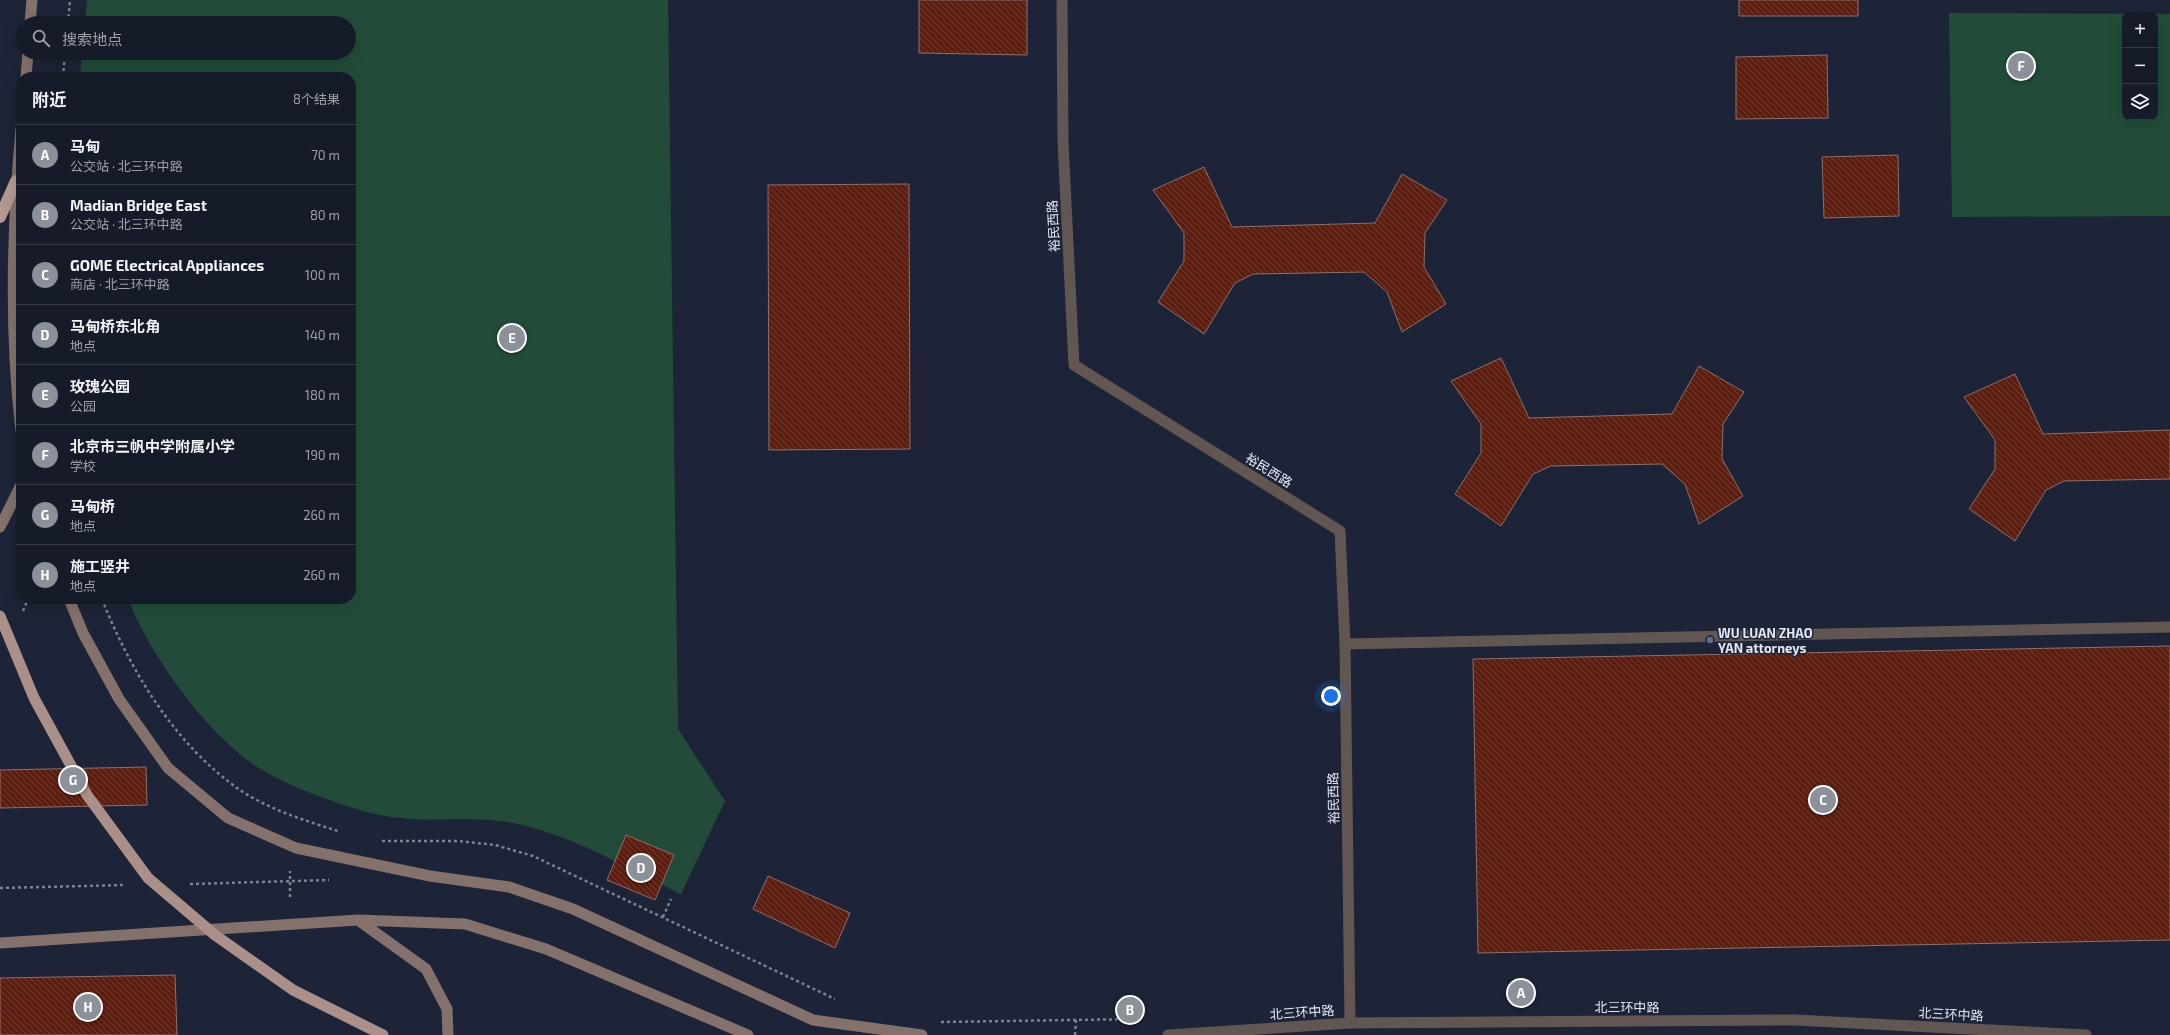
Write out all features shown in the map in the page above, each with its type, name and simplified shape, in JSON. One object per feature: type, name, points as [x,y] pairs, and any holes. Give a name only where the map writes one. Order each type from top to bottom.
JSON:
[{"type":"highway","points":[[0,217],[16,181]]},
{"type":"highway","points":[[0,616],[34,698],[87,795],[148,878],[215,935],[293,990],[383,1035]]},
{"type":"main road","points":[[31,16],[32,0]]},
{"type":"main road","points":[[26,72],[27,60]]},
{"type":"main road","points":[[16,181],[12,305],[16,390]]},
{"type":"main road","points":[[0,527],[16,495]]},
{"type":"main road","points":[[71,604],[83,633],[120,699],[168,768],[228,818],[296,848],[430,876],[509,887],[573,909],[813,1020],[922,1035]]},
{"type":"main road","points":[[0,943],[358,920],[465,924],[546,949],[748,1035]]},
{"type":"main road","points":[[358,920],[426,969],[447,1009],[448,1035]]},
{"type":"street","name":"裕民西路","points":[[1062,0],[1063,142],[1074,365],[1340,530],[1345,644],[1350,1023]]},
{"type":"street","points":[[1345,644],[2170,627]]},
{"type":"street","name":"北三环中路","points":[[1168,1035],[1350,1023],[1795,1020],[2086,1035]]},
{"type":"path","points":[[69,16],[70,0]]},
{"type":"path","points":[[63,72],[64,60]]},
{"type":"path","points":[[104,604],[112,625],[139,679],[168,720],[205,760],[249,795],[280,810],[339,832]]},
{"type":"path","points":[[374,839],[458,841],[495,845],[533,856],[839,1000]]},
{"type":"path","points":[[188,884],[337,880]]},
{"type":"path","points":[[0,888],[133,885]]},
{"type":"path","points":[[663,917],[671,899]]},
{"type":"path","points":[[935,1022],[1137,1019]]},
{"type":"path","points":[[1075,1035],[1076,1020]]},
{"type":"green space","points":[[87,0],[668,0],[678,729],[725,801],[681,894],[599,853],[556,835],[534,828],[499,821],[470,819],[414,819],[384,816],[346,806],[280,780],[242,756],[222,738],[202,717],[167,670],[151,646],[130,604],[356,604],[356,72],[80,72],[81,60],[356,60],[356,16],[86,16]]},
{"type":"green space","points":[[1949,13],[2122,14],[2122,120],[2158,120],[2158,14],[2170,14],[2170,216],[1952,217]]},
{"type":"building","points":[[919,0],[1027,0],[1027,55],[919,53]]},
{"type":"building","points":[[1739,0],[1858,0],[1858,16],[1739,16]]},
{"type":"building","points":[[1827,55],[1828,118],[1736,119],[1736,57]]},
{"type":"building","points":[[1898,155],[1899,216],[1824,218],[1822,157]]},
{"type":"building","points":[[1204,167],[1232,227],[1375,223],[1402,174],[1447,200],[1425,233],[1424,267],[1446,304],[1402,332],[1387,292],[1364,272],[1253,274],[1235,283],[1204,334],[1158,302],[1184,261],[1184,233],[1153,190]]},
{"type":"building","points":[[909,184],[910,449],[769,450],[768,185]]},
{"type":"building","points":[[1501,358],[1529,418],[1672,414],[1699,366],[1744,392],[1723,424],[1722,459],[1743,496],[1699,524],[1685,484],[1662,464],[1551,466],[1533,474],[1501,526],[1455,494],[1481,453],[1481,424],[1451,381]]},
{"type":"building","points":[[2015,374],[2043,434],[2170,430],[2170,479],[2064,481],[2046,490],[2015,541],[1969,509],[1995,469],[1995,440],[1964,397]]},
{"type":"building","points":[[2170,646],[2170,940],[1478,953],[1473,659]]},
{"type":"building","points":[[146,767],[147,805],[0,808],[0,770]]},
{"type":"building","points":[[626,835],[674,855],[655,900],[607,880]]},
{"type":"building","points":[[768,876],[850,913],[835,948],[753,909]]},
{"type":"building","points":[[175,975],[177,1035],[0,1035],[0,978]]},
{"type":"place","name":"北京市三帆中学附属小学","points":[[2021,66]]},
{"type":"place","name":"玫瑰公园","points":[[512,338]]},
{"type":"place","name":"WU LUAN ZHAO YAN attorneys","points":[[1710,640]]},
{"type":"place","name":"马甸桥","points":[[73,780]]},
{"type":"place","name":"GOME Electrical Appliances","points":[[1823,800]]},
{"type":"place","name":"马甸桥东北角","points":[[641,868]]},
{"type":"place","name":"马甸","points":[[1521,993]]},
{"type":"place","name":"施工竖井","points":[[88,1007]]},
{"type":"place","name":"Madian Bridge East","points":[[1130,1010]]}]
